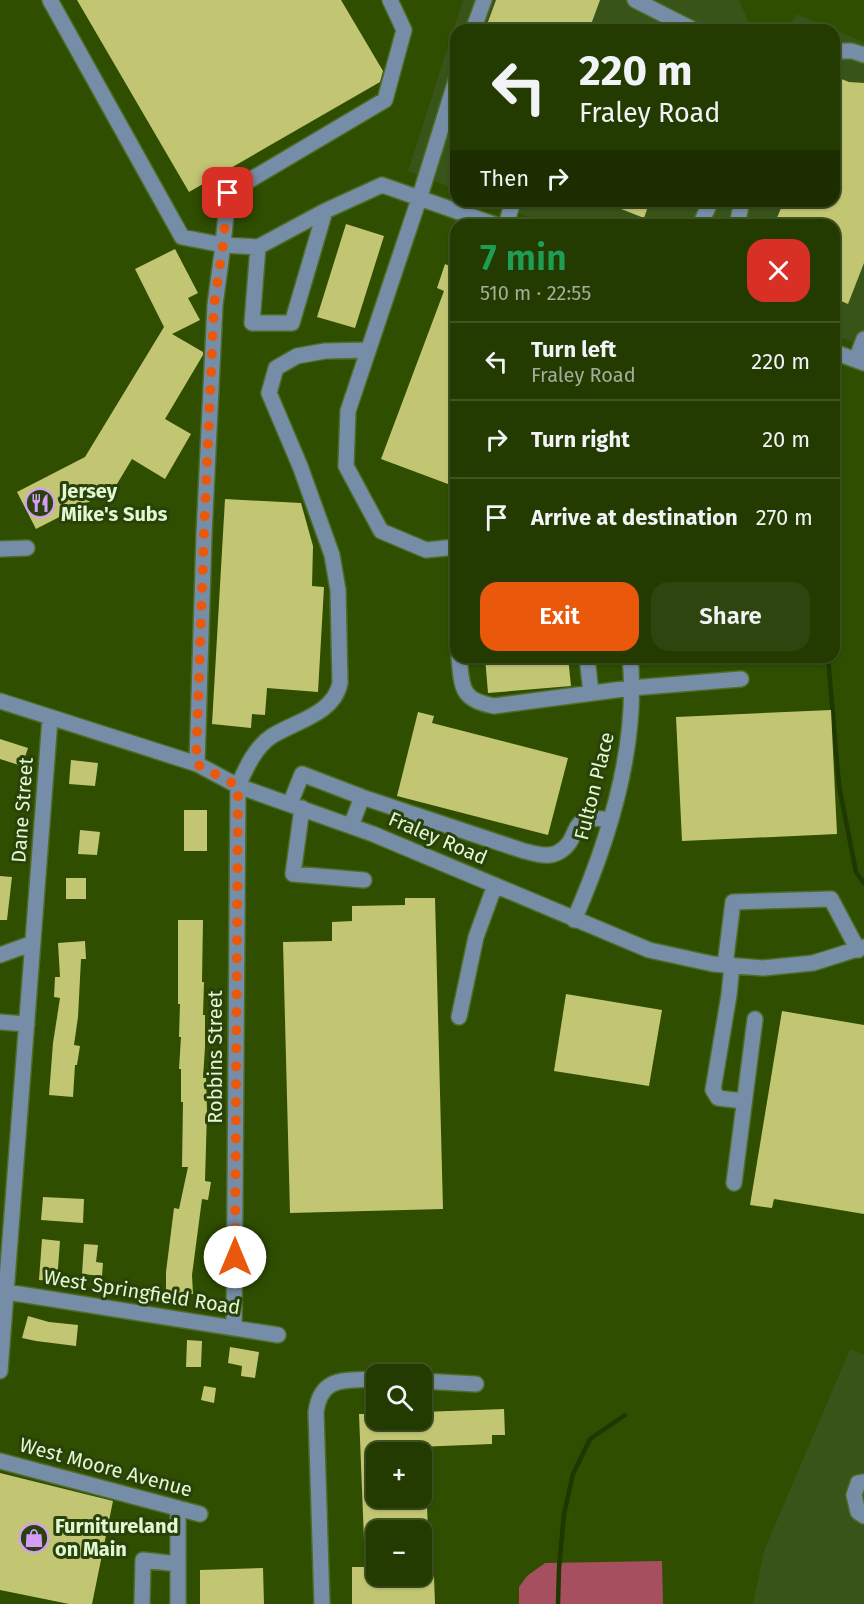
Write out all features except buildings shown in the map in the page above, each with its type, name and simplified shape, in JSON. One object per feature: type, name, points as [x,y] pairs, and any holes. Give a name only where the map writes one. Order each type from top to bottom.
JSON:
[{"type":"street","points":[[50,0],[182,237],[223,245],[258,247],[325,211],[382,185],[420,196],[480,219]]},
{"type":"street","points":[[196,764],[214,305],[228,193],[385,100],[405,30],[390,0]]},
{"type":"street","points":[[475,24],[484,0]]},
{"type":"street","points":[[635,0],[682,24]]},
{"type":"street","points":[[840,51],[852,51],[864,56]]},
{"type":"street","points":[[450,99],[348,411],[346,466],[381,531],[426,550],[450,548]]},
{"type":"street","points":[[258,247],[252,323],[292,324],[325,211]]},
{"type":"street","points":[[840,354],[860,361],[864,339]]},
{"type":"street","points":[[238,786],[251,758],[271,736],[316,714],[338,692],[340,682],[338,590],[332,555],[300,466],[269,393],[276,368],[297,356],[325,351],[369,350]]},
{"type":"street","points":[[0,549],[27,548]]},
{"type":"street","points":[[460,663],[465,694],[478,703],[494,706],[630,688],[741,679]]},
{"type":"street","points":[[588,663],[591,693]]},
{"type":"street","name":"Fulton Place","points":[[574,920],[587,890],[610,820],[622,773],[629,730],[630,663]]},
{"type":"street","name":"Fraley Road","points":[[0,701],[50,719],[196,764],[238,786],[351,826],[649,950],[713,964],[763,968],[813,963],[861,949]]},
{"type":"street","name":"Dane Street","points":[[0,1371],[3,1291],[27,1024],[50,719]]},
{"type":"street","points":[[364,880],[293,874],[296,806],[302,774],[362,797],[524,851],[544,855],[556,854],[567,845],[584,819],[595,817],[610,820]]},
{"type":"street","name":"Robbins Street","points":[[234,1328],[238,786]]},
{"type":"street","points":[[351,826],[362,797]]},
{"type":"street","points":[[459,1017],[476,937],[495,885]]},
{"type":"street","points":[[743,1101],[718,1098],[713,1090],[729,995],[733,902],[831,899],[861,949]]},
{"type":"street","points":[[0,955],[33,942]]},
{"type":"street","points":[[734,1182],[755,1019]]},
{"type":"street","points":[[0,1022],[27,1024]]},
{"type":"street","name":"West Springfield Road","points":[[3,1291],[278,1335]]},
{"type":"street","points":[[322,1604],[316,1412],[318,1398],[327,1386],[342,1381],[366,1380]]},
{"type":"street","points":[[432,1382],[476,1384]]},
{"type":"street","name":"West Moore Avenue","points":[[0,1461],[200,1514]]},
{"type":"street","points":[[864,1482],[858,1483],[854,1495],[858,1512],[864,1516]]},
{"type":"street","points":[[178,1508],[178,1604]]},
{"type":"street","points":[[142,1604],[143,1560],[178,1564]]},
{"type":"shaded area","points":[[463,0],[739,0],[749,24],[455,24]]},
{"type":"shaded area","points":[[796,14],[820,24],[792,24]]},
{"type":"shaded area","points":[[840,32],[864,42],[864,347],[840,337],[840,219],[534,219],[503,207],[840,207]]},
{"type":"shaded area","points":[[450,40],[450,187],[408,171]]},
{"type":"shaded area","points":[[850,1349],[864,1355],[864,1604],[753,1604],[764,1551]]},
{"type":"shaded area","points":[[662,1561],[663,1604],[519,1604],[519,1587],[527,1576],[545,1563]]},
{"type":"waterway","points":[[829,663],[839,786],[856,872],[864,883]]},
{"type":"waterway","points":[[558,1604],[564,1514],[573,1474],[590,1439],[625,1415]]},
{"type":"place","name":"Jersey Mike's Subs","points":[[40,503]]},
{"type":"place","name":"Furnitureland on Main","points":[[34,1538]]},
{"type":"route","points":[[228,193],[214,305],[196,764],[238,786],[235,1257]]}]
